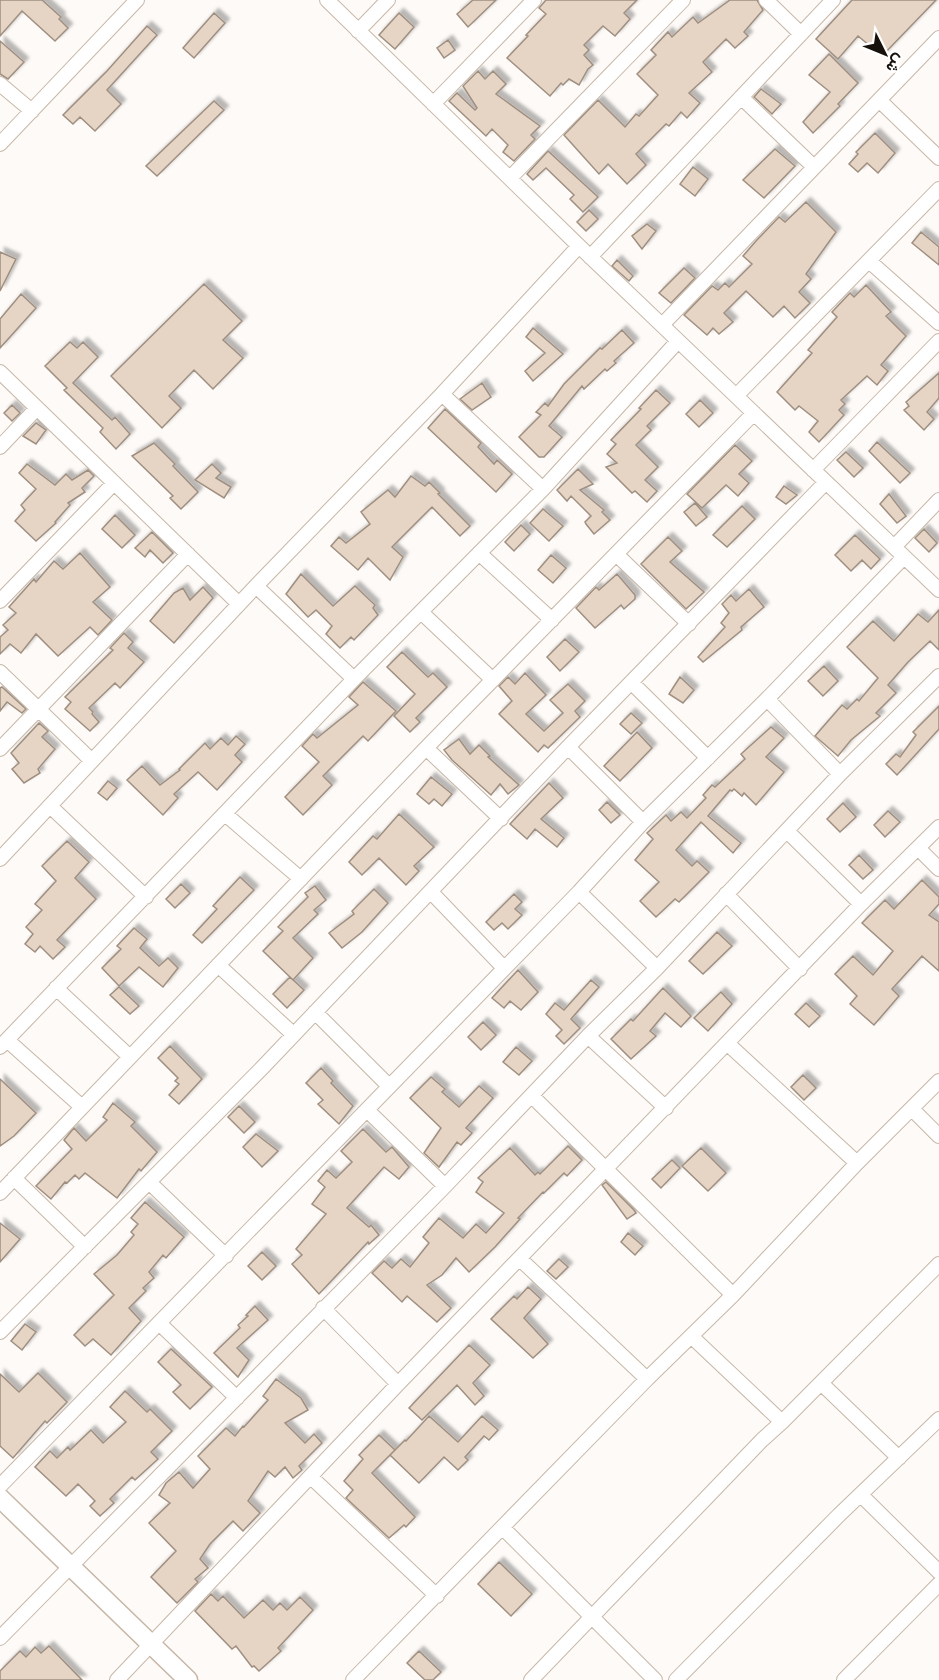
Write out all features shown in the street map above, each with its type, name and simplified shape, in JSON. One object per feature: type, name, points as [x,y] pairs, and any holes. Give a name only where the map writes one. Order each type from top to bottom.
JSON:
[{"type":"street","points":[[0,144],[137,0]]},
{"type":"street","points":[[327,0],[590,257],[939,590]]},
{"type":"street","points":[[358,31],[388,0]]},
{"type":"street","points":[[433,104],[534,0]]},
{"type":"street","points":[[510,178],[683,0]]},
{"type":"street","points":[[766,0],[801,34]]},
{"type":"street","points":[[590,257],[833,0]]},
{"type":"street","points":[[662,325],[939,38]]},
{"type":"street","points":[[0,84],[32,111]]},
{"type":"street","points":[[741,97],[814,167]]},
{"type":"street","points":[[879,100],[939,159]]},
{"type":"street","points":[[736,396],[939,189]]},
{"type":"street","points":[[0,859],[256,586],[442,394],[579,246]]},
{"type":"street","points":[[869,261],[939,323]]},
{"type":"street","points":[[82,1107],[4,1044],[354,679],[543,489],[678,341]]},
{"type":"street","points":[[813,470],[939,341]]},
{"type":"street","points":[[0,372],[239,604]]},
{"type":"street","points":[[442,394],[543,489]]},
{"type":"street","points":[[0,447],[37,408]]},
{"type":"street","points":[[0,1193],[426,748],[754,413]]},
{"type":"street","points":[[0,1332],[150,1183],[826,482]]},
{"type":"street","points":[[0,601],[114,483]]},
{"type":"street","points":[[0,1486],[579,892],[643,822],[767,699],[899,552],[939,500]]},
{"type":"street","points":[[479,553],[552,620]]},
{"type":"street","points":[[0,749],[188,554]]},
{"type":"street","points":[[616,554],[689,624]]},
{"type":"street","points":[[256,586],[354,679]]},
{"type":"street","points":[[421,612],[493,680]]},
{"type":"street","points":[[0,672],[92,761]]},
{"type":"street","points":[[0,1638],[445,1186],[588,1036],[657,968],[840,774],[939,676]]},
{"type":"street","points":[[632,683],[708,758]]},
{"type":"street","points":[[767,699],[840,774]]},
{"type":"street","points":[[568,747],[643,822]]},
{"type":"street","points":[[426,748],[501,819]]},
{"type":"street","points":[[50,806],[146,897]]},
{"type":"street","points":[[225,814],[301,879]]},
{"type":"street","points":[[117,1680],[398,1384],[801,969],[861,904],[939,827]]},
{"type":"street","points":[[787,831],[861,904]]},
{"type":"street","points":[[918,848],[939,868]]},
{"type":"street","points":[[431,892],[504,968]]},
{"type":"street","points":[[579,892],[657,968]]},
{"type":"street","points":[[726,894],[801,969]]},
{"type":"street","points":[[218,965],[293,1034]]},
{"type":"street","points":[[56,988],[130,1057]]},
{"type":"street","points":[[315,1012],[390,1086]]},
{"type":"street","points":[[588,1036],[666,1108]]},
{"type":"street","points":[[728,1044],[857,1163]]},
{"type":"street","points":[[357,1679],[939,1081]]},
{"type":"street","points":[[531,1096],[608,1169],[733,1295]]},
{"type":"street","points":[[912,1109],[939,1136]]},
{"type":"street","points":[[367,1110],[445,1186]]},
{"type":"street","points":[[14,1178],[85,1247]]},
{"type":"street","points":[[150,1183],[226,1256]]},
{"type":"street","points":[[520,1259],[647,1380]]},
{"type":"street","points":[[531,1680],[762,1440],[939,1264]]},
{"type":"street","points":[[323,1308],[398,1384]]},
{"type":"street","points":[[159,1323],[237,1398]]},
{"type":"street","points":[[691,1336],[782,1422]]},
{"type":"street","points":[[821,1383],[899,1458]]},
{"type":"street","points":[[676,1680],[838,1515],[939,1419]]},
{"type":"street","points":[[311,1477],[437,1596]]},
{"type":"street","points":[[861,1495],[939,1572]]},
{"type":"street","points":[[0,1498],[188,1680]]},
{"type":"street","points":[[503,1528],[655,1680]]},
{"type":"street","points":[[844,1680],[939,1584]]},
{"type":"building","points":[[0,0],[42,0],[61,17],[59,19],[68,28],[55,41],[22,11],[0,36]]},
{"type":"building","points":[[473,0],[496,0],[468,27],[457,14]]},
{"type":"building","points":[[546,0],[637,0],[624,13],[630,19],[615,36],[603,26],[584,45],[589,50],[584,55],[593,65],[588,69],[579,85],[569,79],[563,85],[561,83],[550,96],[507,58],[546,14],[539,8]]},
{"type":"building","points":[[730,0],[757,0],[763,10],[744,32],[748,36],[735,48],[726,39],[703,62],[712,72],[689,93],[700,103],[687,118],[681,112],[669,126],[666,124],[636,154],[646,165],[627,184],[608,164],[599,174],[564,135],[598,100],[625,127],[636,114],[639,116],[658,95],[637,74],[656,55],[651,50],[668,32],[672,37],[693,17],[698,23]]},
{"type":"building","points":[[852,0],[936,0],[882,56],[858,36],[838,59],[816,39]]},
{"type":"building","points":[[214,13],[225,23],[194,58],[183,48]]},
{"type":"building","points":[[399,13],[414,27],[395,49],[379,35]]},
{"type":"building","points":[[147,26],[157,35],[107,90],[121,104],[95,131],[80,117],[73,124],[63,115]]},
{"type":"building","points":[[448,40],[455,50],[444,58],[437,48]]},
{"type":"building","points":[[0,41],[24,62],[8,79],[0,74]]},
{"type":"building","points":[[829,54],[858,83],[838,104],[840,106],[813,133],[803,122],[830,92],[809,75]]},
{"type":"building","points":[[478,71],[485,79],[493,71],[506,84],[496,94],[540,126],[531,135],[535,139],[514,161],[503,152],[508,145],[492,129],[486,136],[449,101],[457,93],[475,110],[477,108],[463,86]]},
{"type":"building","points":[[761,89],[781,104],[772,114],[754,97]]},
{"type":"building","points":[[214,101],[224,110],[157,176],[146,166]]},
{"type":"building","points":[[875,133],[895,153],[878,173],[867,163],[858,172],[849,164],[858,154],[856,152]]},
{"type":"building","points":[[775,149],[795,166],[764,198],[743,180]]},
{"type":"building","points":[[548,151],[598,197],[583,212],[570,199],[574,195],[546,168],[533,180],[527,174]]},
{"type":"building","points":[[693,167],[708,179],[695,196],[680,184]]},
{"type":"building","points":[[806,202],[836,232],[806,274],[811,279],[799,292],[810,303],[795,318],[784,306],[773,317],[746,291],[724,313],[733,322],[719,334],[713,328],[707,335],[684,315],[712,286],[718,290],[725,283],[729,287],[752,264],[743,256],[756,241],[779,217],[785,222]]},
{"type":"building","points":[[589,210],[598,219],[586,231],[577,222]]},
{"type":"building","points":[[647,224],[656,231],[642,249],[632,236]]},
{"type":"building","points":[[921,232],[939,247],[939,265],[912,243]]},
{"type":"building","points":[[0,252],[16,259],[0,291]]},
{"type":"building","points":[[617,260],[633,276],[629,281],[612,266]]},
{"type":"building","points":[[684,268],[695,278],[671,303],[659,293]]},
{"type":"building","points":[[204,284],[242,321],[223,340],[243,358],[213,389],[194,370],[169,396],[181,408],[162,428],[111,376]]},
{"type":"building","points":[[866,285],[891,312],[886,316],[906,336],[881,365],[888,371],[877,385],[867,376],[841,400],[845,404],[839,410],[844,415],[819,442],[809,432],[818,421],[799,406],[795,410],[777,392],[812,353],[808,350],[837,317],[832,312],[850,293],[854,297]]},
{"type":"building","points":[[21,294],[36,308],[0,348],[0,319]]},
{"type":"building","points":[[533,328],[563,354],[533,381],[525,371],[545,353],[526,337]]},
{"type":"building","points":[[622,330],[634,343],[614,361],[616,363],[607,371],[605,369],[584,389],[582,386],[549,426],[562,437],[544,457],[539,457],[519,437],[541,415],[536,412],[545,403],[548,406],[564,384],[600,348],[602,349]]},
{"type":"building","points":[[70,342],[77,348],[83,342],[98,357],[73,383],[112,420],[115,417],[130,434],[116,449],[100,432],[103,428],[64,390],[67,388],[45,366]]},
{"type":"building","points":[[939,373],[939,398],[927,412],[934,419],[924,430],[904,410],[909,406],[906,402]]},
{"type":"building","points":[[482,383],[491,397],[472,410],[460,399]]},
{"type":"building","points":[[656,390],[670,403],[647,426],[651,430],[636,445],[658,467],[645,480],[657,491],[647,502],[635,491],[632,493],[606,467],[617,463],[607,454],[616,444],[611,440]]},
{"type":"building","points":[[700,400],[713,413],[699,427],[686,414]]},
{"type":"building","points":[[12,405],[20,413],[12,421],[4,413]]},
{"type":"building","points":[[445,409],[481,443],[478,447],[494,464],[497,460],[512,474],[496,492],[428,428]]},
{"type":"building","points":[[36,423],[46,430],[36,444],[23,436]]},
{"type":"building","points":[[877,442],[910,473],[900,483],[869,451]]},
{"type":"building","points":[[154,443],[198,492],[181,509],[170,498],[173,496],[132,456]]},
{"type":"building","points":[[735,445],[752,461],[739,474],[749,483],[738,496],[726,485],[702,508],[687,494]]},
{"type":"building","points":[[846,452],[863,468],[854,477],[837,460]]},
{"type":"building","points":[[27,464],[55,485],[66,474],[72,480],[88,470],[94,476],[82,488],[85,492],[68,503],[70,505],[56,523],[36,541],[15,521],[25,510],[21,505],[36,489],[19,473]]},
{"type":"building","points":[[212,464],[221,473],[216,478],[231,487],[224,498],[195,480]]},
{"type":"building","points":[[578,469],[593,484],[580,490],[604,510],[602,512],[610,520],[594,534],[585,522],[591,516],[571,496],[567,501],[557,490]]},
{"type":"building","points":[[411,476],[425,486],[429,482],[470,526],[460,536],[432,507],[392,547],[403,557],[390,580],[368,558],[358,570],[331,546],[339,537],[346,543],[370,524],[361,512],[388,490],[395,497]]},
{"type":"building","points":[[784,486],[797,495],[786,504],[776,497]]},
{"type":"building","points":[[889,494],[906,516],[897,523],[880,504]]},
{"type":"building","points":[[695,503],[707,517],[696,526],[684,512]]},
{"type":"building","points":[[742,506],[755,519],[727,547],[713,535]]},
{"type":"building","points":[[543,509],[563,526],[549,541],[530,523]]},
{"type":"building","points":[[115,515],[135,535],[122,548],[102,529]]},
{"type":"building","points":[[521,525],[530,534],[514,551],[505,542]]},
{"type":"building","points":[[924,529],[937,543],[929,552],[915,538]]},
{"type":"building","points":[[152,532],[173,553],[163,563],[150,550],[145,557],[135,548]]},
{"type":"building","points":[[855,535],[880,559],[871,569],[862,560],[851,571],[835,555]]},
{"type":"building","points":[[668,537],[682,551],[670,562],[704,592],[686,609],[641,564]]},
{"type":"building","points":[[80,553],[110,587],[93,602],[112,620],[98,635],[90,627],[58,656],[36,634],[21,653],[10,644],[0,654],[0,637],[8,630],[3,625],[16,613],[9,607],[34,579],[36,582],[54,561],[63,569]]},
{"type":"building","points":[[551,555],[566,568],[553,583],[538,570]]},
{"type":"building","points":[[301,574],[333,606],[355,586],[375,605],[373,608],[378,615],[354,640],[351,637],[340,648],[326,634],[332,626],[316,610],[308,617],[286,594]]},
{"type":"building","points":[[617,574],[635,595],[635,599],[624,609],[621,605],[595,628],[576,608],[596,587],[599,590]]},
{"type":"building","points":[[203,587],[213,598],[174,643],[150,621],[174,593],[183,588],[190,600]]},
{"type":"building","points":[[749,589],[764,607],[741,627],[742,630],[703,662],[698,657],[725,627],[721,623],[729,613],[722,604],[731,595],[736,601]]},
{"type":"building","points":[[939,610],[939,650],[930,641],[908,662],[888,685],[896,693],[876,713],[880,716],[851,740],[838,756],[815,736],[842,705],[847,709],[857,699],[859,701],[878,678],[847,647],[873,621],[894,641],[918,614],[928,622]]},
{"type":"building","points":[[124,633],[133,642],[128,648],[144,662],[120,688],[115,683],[89,708],[99,722],[90,731],[65,709],[71,702],[65,697],[113,650],[110,648]]},
{"type":"building","points":[[565,639],[579,652],[560,671],[547,657]]},
{"type":"building","points":[[402,652],[428,677],[433,673],[447,687],[416,718],[420,722],[410,732],[394,716],[415,694],[387,667]]},
{"type":"building","points":[[824,666],[838,681],[823,696],[808,681]]},
{"type":"building","points":[[525,673],[546,695],[526,714],[544,731],[563,713],[550,700],[568,684],[585,701],[575,711],[580,717],[548,748],[544,745],[538,752],[499,714],[512,701],[499,686],[508,677],[515,684]]},
{"type":"building","points":[[680,677],[694,690],[683,703],[669,694]]},
{"type":"building","points":[[363,682],[396,711],[368,741],[363,736],[323,776],[332,785],[303,815],[285,797],[319,762],[302,746],[313,734],[317,738],[358,705],[349,697]]},
{"type":"building","points":[[2,687],[26,709],[22,713],[7,702],[0,711],[0,688]]},
{"type":"building","points":[[939,706],[939,729],[897,775],[886,764],[896,754],[900,757],[916,735],[913,732]]},
{"type":"building","points":[[631,713],[642,723],[631,734],[620,724]]},
{"type":"building","points":[[39,723],[48,731],[42,737],[55,749],[38,769],[40,773],[24,783],[12,769],[19,763],[11,753]]},
{"type":"building","points":[[771,727],[784,738],[766,757],[784,772],[756,805],[744,793],[742,796],[734,789],[730,790],[708,816],[741,843],[733,853],[701,822],[676,850],[692,866],[697,861],[709,872],[679,902],[675,899],[656,917],[640,901],[659,882],[635,860],[653,839],[647,833],[666,815],[671,821],[681,812],[687,818],[706,798],[703,795],[712,785],[715,787],[745,759],[741,754]]},
{"type":"building","points":[[637,732],[652,748],[620,781],[604,766]]},
{"type":"building","points":[[236,736],[245,744],[235,755],[242,762],[217,790],[198,772],[174,794],[178,798],[163,815],[127,780],[142,766],[160,785],[180,770],[205,743],[210,749],[221,738],[228,745]]},
{"type":"building","points":[[459,739],[470,754],[479,745],[490,756],[488,757],[519,785],[508,794],[500,784],[491,795],[444,750]]},
{"type":"building","points":[[431,777],[452,794],[442,806],[434,799],[429,804],[417,794]]},
{"type":"building","points":[[108,781],[117,788],[107,800],[98,793]]},
{"type":"building","points":[[549,783],[563,798],[541,819],[564,838],[557,847],[535,829],[527,839],[510,824]]},
{"type":"building","points":[[607,802],[620,815],[611,823],[599,810]]},
{"type":"building","points":[[843,803],[856,817],[840,832],[827,819]]},
{"type":"building","points":[[888,811],[900,822],[885,837],[874,825]]},
{"type":"building","points":[[399,814],[434,847],[414,866],[419,871],[406,885],[379,858],[362,875],[349,862],[373,836],[377,839]]},
{"type":"building","points":[[67,841],[89,862],[75,878],[96,899],[57,940],[65,947],[53,959],[40,946],[35,952],[25,944],[33,934],[26,927],[42,910],[35,904],[56,881],[42,866]]},
{"type":"building","points":[[859,855],[873,870],[863,879],[849,865]]},
{"type":"building","points":[[240,877],[254,890],[202,943],[193,935],[217,909],[213,906]]},
{"type":"building","points":[[922,880],[939,897],[939,904],[929,915],[939,922],[939,971],[922,956],[892,989],[899,996],[874,1025],[850,1004],[857,996],[835,974],[853,956],[873,975],[893,951],[862,923],[885,900],[894,909]]},
{"type":"building","points":[[181,884],[190,893],[175,908],[166,899]]},
{"type":"building","points":[[315,886],[326,900],[314,910],[318,914],[293,938],[313,958],[293,980],[263,951],[283,931],[278,927],[308,897],[305,893]]},
{"type":"building","points":[[374,889],[388,903],[362,932],[342,948],[329,933],[354,914],[352,911]]},
{"type":"building","points":[[514,894],[522,902],[515,909],[522,915],[508,929],[502,923],[494,930],[486,922]]},
{"type":"building","points":[[134,928],[147,939],[140,948],[159,966],[168,958],[178,968],[163,987],[139,967],[119,986],[102,968],[121,949],[117,946]]},
{"type":"building","points":[[717,932],[732,946],[703,974],[689,961]]},
{"type":"building","points":[[518,970],[538,992],[521,1010],[510,1001],[504,1008],[492,998]]},
{"type":"building","points":[[290,977],[304,990],[287,1008],[273,994]]},
{"type":"building","points":[[591,980],[599,987],[571,1019],[580,1028],[564,1044],[556,1036],[562,1030],[546,1014],[555,1003],[564,1010]]},
{"type":"building","points":[[119,987],[139,1006],[130,1014],[110,995]]},
{"type":"building","points":[[663,988],[691,1016],[681,1027],[665,1013],[650,1031],[656,1036],[631,1059],[611,1039],[631,1019],[633,1021]]},
{"type":"building","points":[[721,992],[732,1004],[708,1031],[694,1018]]},
{"type":"building","points":[[806,1003],[820,1016],[809,1027],[795,1014]]},
{"type":"building","points":[[483,1022],[496,1035],[481,1050],[468,1037]]},
{"type":"building","points":[[170,1046],[202,1079],[179,1104],[169,1095],[179,1084],[175,1081],[178,1078],[158,1058]]},
{"type":"building","points":[[516,1047],[532,1061],[519,1075],[503,1062]]},
{"type":"building","points":[[321,1068],[333,1081],[331,1083],[353,1106],[339,1124],[318,1104],[323,1100],[306,1083]]},
{"type":"building","points":[[803,1075],[816,1088],[804,1100],[791,1087]]},
{"type":"building","points":[[431,1077],[445,1089],[442,1092],[459,1107],[479,1086],[493,1098],[466,1128],[472,1133],[461,1145],[457,1142],[439,1167],[424,1153],[441,1128],[410,1098]]},
{"type":"building","points":[[0,1079],[36,1113],[14,1136],[0,1146]]},
{"type":"building","points":[[113,1103],[135,1122],[131,1126],[157,1152],[141,1171],[139,1169],[117,1198],[85,1173],[79,1179],[75,1175],[67,1183],[65,1182],[51,1199],[36,1186],[72,1149],[64,1140],[74,1128],[86,1141],[107,1120],[103,1117]]},
{"type":"building","points":[[239,1106],[255,1122],[244,1133],[228,1117]]},
{"type":"building","points":[[363,1129],[386,1152],[392,1147],[409,1167],[399,1179],[384,1167],[347,1208],[369,1227],[371,1225],[379,1235],[369,1244],[368,1242],[319,1294],[292,1264],[302,1255],[296,1249],[326,1214],[312,1204],[325,1187],[318,1181],[327,1170],[336,1178],[352,1162],[341,1151]]},
{"type":"building","points":[[256,1134],[278,1151],[262,1167],[243,1147]]},
{"type":"building","points":[[568,1146],[582,1160],[567,1176],[564,1173],[543,1192],[495,1247],[469,1272],[456,1258],[442,1275],[427,1285],[451,1308],[437,1322],[407,1296],[402,1302],[372,1273],[384,1261],[392,1268],[401,1259],[410,1267],[429,1243],[423,1237],[439,1218],[463,1238],[476,1224],[486,1233],[504,1213],[476,1192],[483,1182],[478,1178],[510,1148],[535,1175],[538,1172],[540,1174]]},
{"type":"building","points":[[701,1148],[726,1173],[708,1191],[682,1166]]},
{"type":"building","points":[[672,1160],[680,1168],[661,1188],[652,1179]]},
{"type":"building","points":[[606,1182],[636,1213],[627,1219],[602,1185]]},
{"type":"building","points":[[145,1202],[184,1237],[166,1258],[163,1255],[149,1272],[154,1278],[143,1288],[146,1291],[129,1308],[141,1321],[111,1355],[93,1339],[85,1346],[74,1335],[114,1295],[94,1274],[117,1255],[134,1235],[131,1232],[138,1224],[131,1218]]},
{"type":"building","points":[[0,1223],[20,1239],[0,1262]]},
{"type":"building","points":[[628,1233],[643,1246],[635,1255],[621,1242]]},
{"type":"building","points":[[262,1252],[276,1266],[262,1280],[248,1266]]},
{"type":"building","points":[[559,1259],[568,1267],[556,1279],[547,1271]]},
{"type":"building","points":[[528,1287],[541,1299],[524,1318],[548,1344],[533,1358],[491,1319],[514,1296],[517,1299]]},
{"type":"building","points":[[255,1306],[268,1320],[237,1348],[249,1360],[238,1377],[214,1353],[240,1328],[238,1325]]},
{"type":"building","points":[[25,1324],[36,1332],[22,1350],[11,1341]]},
{"type":"building","points":[[469,1345],[490,1365],[473,1383],[484,1396],[475,1405],[457,1385],[422,1420],[409,1408]]},
{"type":"building","points":[[171,1349],[212,1387],[190,1409],[173,1392],[181,1385],[158,1362]]},
{"type":"building","points":[[38,1373],[67,1402],[47,1423],[45,1421],[13,1458],[0,1446],[0,1374],[19,1392]]},
{"type":"building","points":[[276,1379],[301,1398],[308,1410],[285,1423],[305,1443],[314,1434],[322,1443],[299,1466],[302,1470],[293,1478],[285,1467],[275,1477],[268,1471],[248,1501],[260,1513],[243,1531],[233,1521],[210,1544],[200,1559],[208,1568],[195,1579],[198,1582],[177,1603],[151,1577],[176,1551],[149,1523],[170,1503],[159,1495],[166,1483],[179,1472],[193,1488],[210,1469],[198,1456],[226,1428],[235,1436],[268,1400],[263,1396]]},
{"type":"building","points":[[125,1391],[147,1412],[150,1409],[172,1431],[151,1452],[158,1459],[135,1480],[132,1477],[110,1499],[114,1503],[100,1516],[90,1506],[95,1501],[78,1484],[66,1496],[35,1467],[50,1451],[57,1458],[68,1447],[70,1450],[91,1430],[103,1443],[126,1422],[110,1407]]},
{"type":"building","points":[[429,1416],[458,1442],[482,1416],[498,1430],[489,1440],[484,1436],[465,1457],[468,1460],[458,1470],[444,1457],[419,1483],[390,1455]]},
{"type":"building","points":[[379,1435],[395,1450],[372,1473],[415,1517],[406,1527],[404,1525],[389,1538],[346,1498],[353,1490],[344,1481],[363,1459],[359,1455]]},
{"type":"building","points":[[499,1562],[532,1594],[511,1616],[478,1584]]},
{"type":"building","points":[[211,1594],[218,1601],[223,1596],[244,1618],[263,1600],[273,1610],[280,1603],[287,1610],[300,1597],[313,1610],[278,1648],[281,1651],[259,1671],[254,1666],[252,1667],[236,1646],[232,1649],[195,1611]]},
{"type":"building","points":[[49,1646],[82,1680],[0,1680],[0,1671],[20,1651],[26,1657],[35,1647],[41,1653]]},
{"type":"building","points":[[419,1651],[441,1672],[433,1680],[425,1680],[407,1663]]}]
